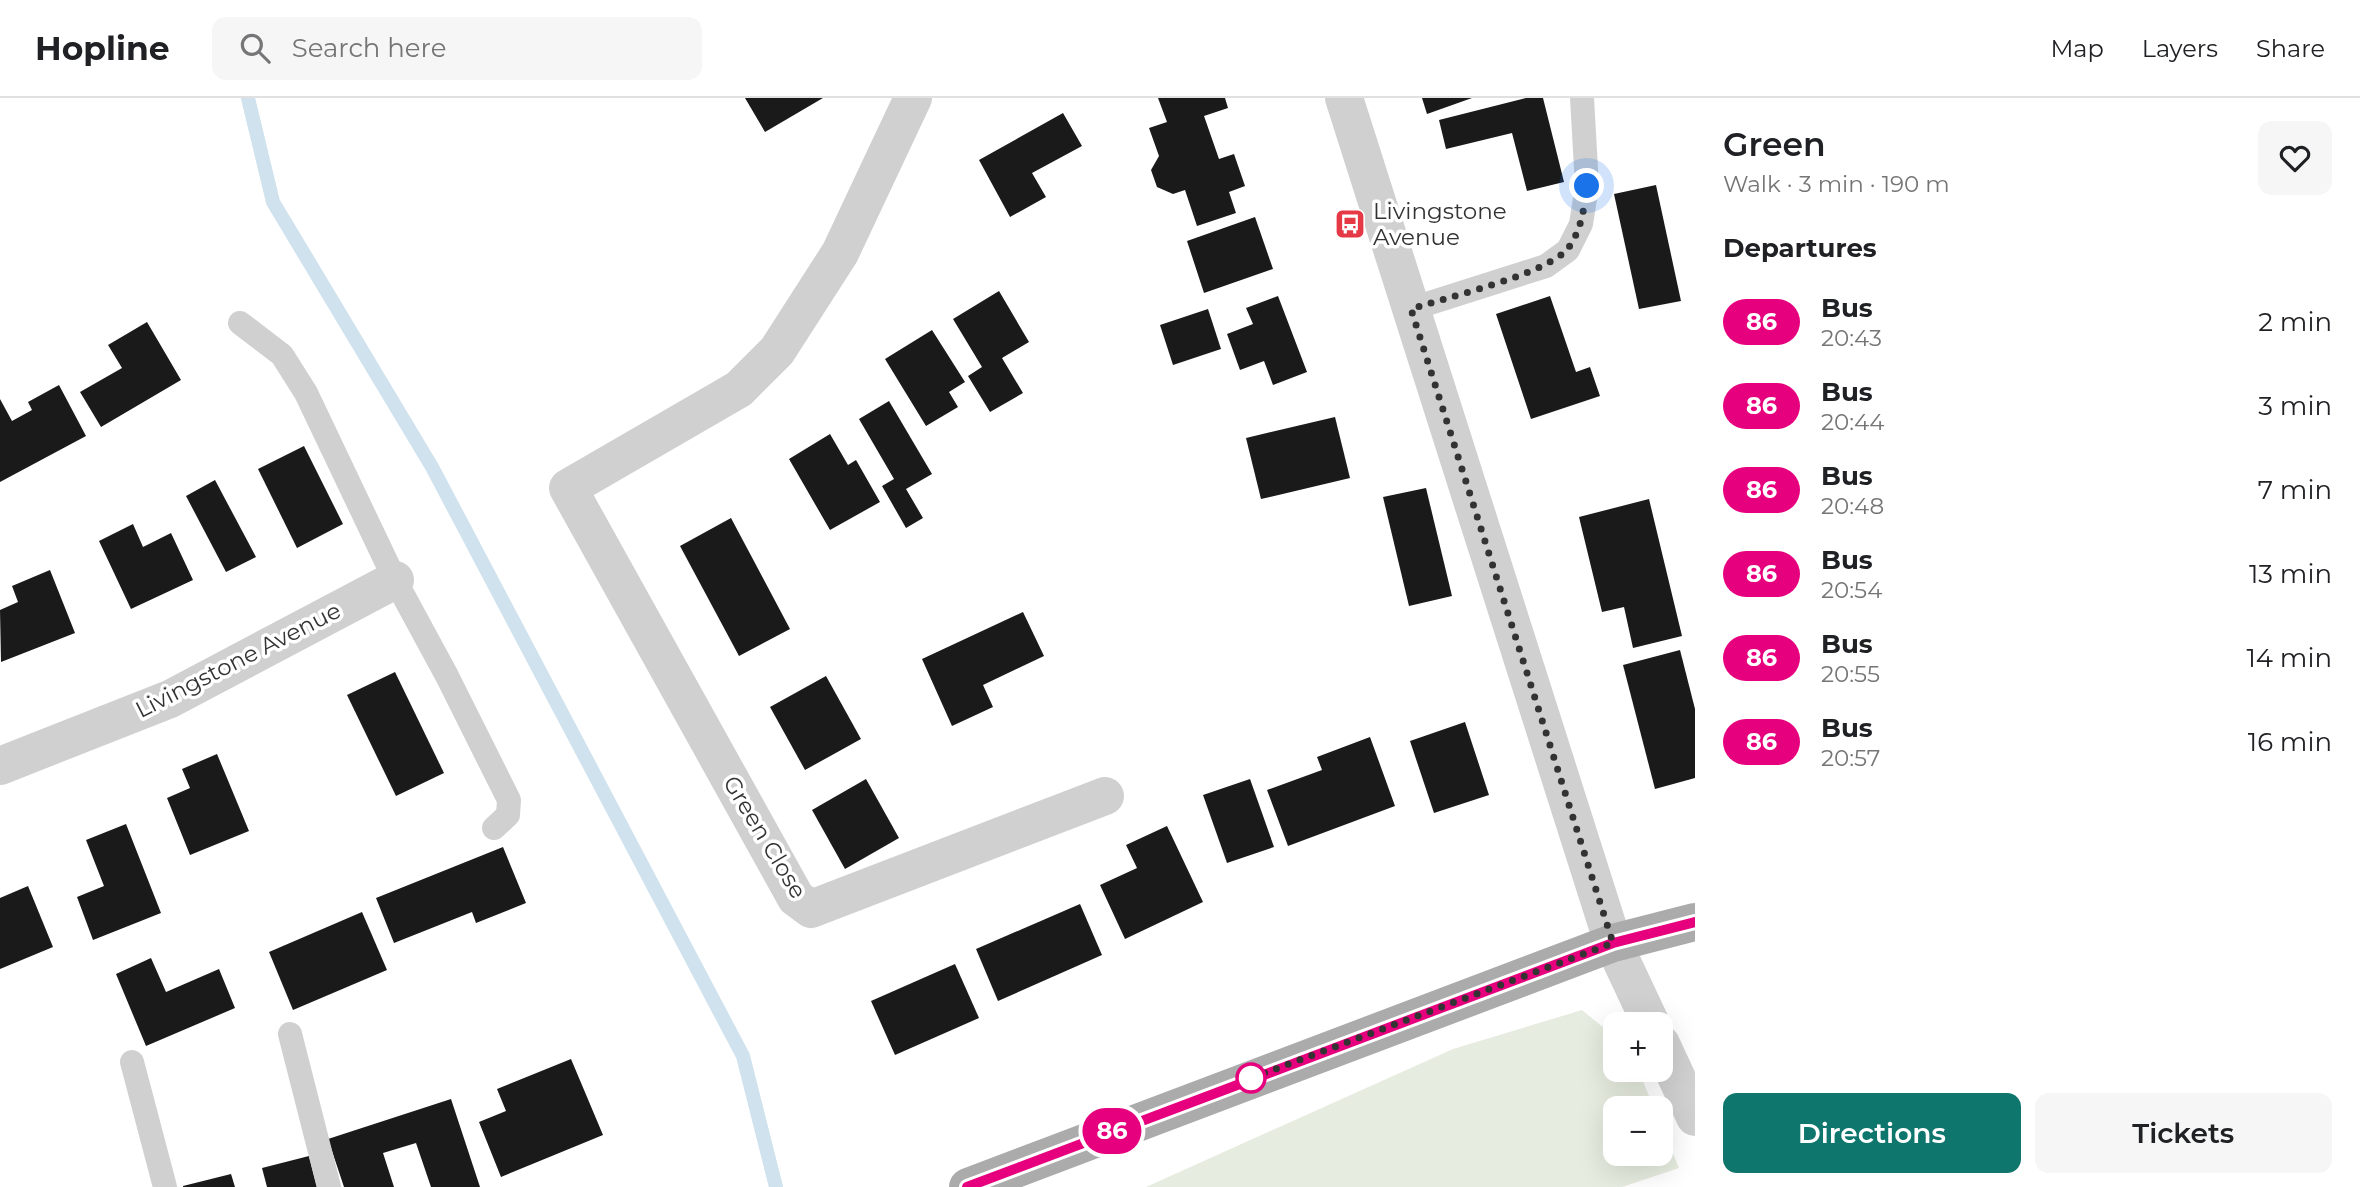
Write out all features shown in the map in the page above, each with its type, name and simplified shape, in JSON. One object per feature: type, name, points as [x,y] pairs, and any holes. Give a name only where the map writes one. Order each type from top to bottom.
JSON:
[{"type":"main road","points":[[968,1187],[1613,943],[1695,922]]},
{"type":"street","name":"Green Close","points":[[913,98],[840,253],[777,351],[739,389],[568,488],[796,898],[811,909],[1105,796]]},
{"type":"street","points":[[1344,98],[1613,943],[1645,1012]]},
{"type":"street","name":"Livingstone Avenue","points":[[0,765],[170,699],[395,580]]},
{"type":"street","points":[[1673,1069],[1695,1116]]},
{"type":"lane","points":[[1411,309],[1546,266],[1568,250],[1581,225],[1587,186],[1582,98]]},
{"type":"lane","points":[[240,323],[282,355],[306,393],[395,580],[509,800],[508,815],[494,828]]},
{"type":"lane","points":[[290,1034],[329,1187]]},
{"type":"lane","points":[[132,1062],[165,1187]]},
{"type":"shaded area","points":[[1582,1010],[1603,1027],[1603,1082],[1643,1082],[1649,1096],[1603,1096],[1603,1166],[1673,1166],[1673,1153],[1679,1168],[1622,1187],[1146,1187],[1453,1049]]},
{"type":"building","points":[[745,98],[823,98],[765,132]]},
{"type":"building","points":[[1158,98],[1225,98],[1228,108],[1204,116],[1219,159],[1234,154],[1245,186],[1229,192],[1236,213],[1197,226],[1185,190],[1173,194],[1157,187],[1151,170],[1159,156],[1149,128],[1167,122]]},
{"type":"building","points":[[1422,98],[1472,98],[1427,114]]},
{"type":"building","points":[[1526,98],[1543,98],[1564,182],[1527,191],[1512,133],[1446,149],[1439,120]]},
{"type":"building","points":[[1063,113],[1082,146],[1032,173],[1046,197],[1010,217],[979,160]]},
{"type":"building","points":[[1656,185],[1681,301],[1639,309],[1614,194]]},
{"type":"building","points":[[1255,217],[1273,269],[1204,293],[1187,241]]},
{"type":"building","points":[[999,291],[1029,342],[1002,358],[1023,393],[990,412],[968,376],[982,367],[953,319]]},
{"type":"building","points":[[1278,296],[1307,372],[1273,385],[1264,361],[1240,370],[1227,334],[1253,324],[1246,308]]},
{"type":"building","points":[[1550,296],[1576,372],[1590,367],[1600,396],[1531,419],[1496,314]]},
{"type":"building","points":[[1208,309],[1221,349],[1173,365],[1160,325]]},
{"type":"building","points":[[147,322],[181,380],[101,427],[80,392],[122,368],[108,345]]},
{"type":"building","points":[[932,330],[965,382],[949,392],[958,407],[926,426],[885,359]]},
{"type":"building","points":[[59,385],[86,436],[0,482],[0,399],[12,421],[32,410],[28,402]]},
{"type":"building","points":[[889,401],[932,474],[906,489],[923,518],[906,528],[882,486],[894,479],[859,419]]},
{"type":"building","points":[[1335,417],[1350,478],[1261,499],[1246,438]]},
{"type":"building","points":[[830,434],[848,465],[856,460],[880,502],[830,530],[789,459]]},
{"type":"building","points":[[304,446],[343,524],[297,548],[258,469]]},
{"type":"building","points":[[215,480],[256,557],[226,572],[186,496]]},
{"type":"building","points":[[1426,488],[1452,596],[1409,606],[1383,497]]},
{"type":"building","points":[[1649,499],[1682,636],[1633,648],[1624,607],[1602,612],[1579,517]]},
{"type":"building","points":[[731,518],[790,629],[739,656],[680,546]]},
{"type":"building","points":[[133,524],[143,547],[171,533],[193,580],[131,609],[99,541]]},
{"type":"building","points":[[50,570],[75,633],[1,662],[0,610],[18,602],[12,586]]},
{"type":"building","points":[[1023,612],[1044,656],[983,685],[993,707],[952,726],[922,659]]},
{"type":"building","points":[[1680,650],[1695,709],[1695,778],[1655,789],[1623,665]]},
{"type":"building","points":[[395,672],[444,773],[396,796],[347,695]]},
{"type":"building","points":[[826,676],[861,739],[805,770],[770,707]]},
{"type":"building","points":[[1465,722],[1489,795],[1434,813],[1410,741]]},
{"type":"building","points":[[1370,737],[1395,806],[1288,846],[1267,790],[1322,770],[1317,757]]},
{"type":"building","points":[[217,754],[249,831],[190,855],[167,798],[190,788],[182,769]]},
{"type":"building","points":[[866,779],[899,838],[845,869],[812,810]]},
{"type":"building","points":[[1250,779],[1274,847],[1227,863],[1203,795]]},
{"type":"building","points":[[126,824],[161,913],[93,940],[77,897],[104,886],[86,840]]},
{"type":"building","points":[[1167,826],[1203,902],[1125,939],[1100,885],[1137,868],[1126,845]]},
{"type":"building","points":[[503,847],[526,903],[476,923],[472,912],[394,943],[376,898]]},
{"type":"building","points":[[28,886],[53,947],[0,969],[0,898]]},
{"type":"building","points":[[1080,904],[1102,955],[998,1001],[976,949]]},
{"type":"building","points":[[362,912],[387,970],[293,1010],[269,952]]},
{"type":"building","points":[[151,958],[166,992],[219,969],[235,1008],[146,1046],[116,974]]},
{"type":"building","points":[[955,964],[979,1018],[895,1055],[871,1001]]},
{"type":"building","points":[[571,1059],[603,1135],[501,1177],[479,1122],[506,1111],[497,1089]]},
{"type":"building","points":[[451,1099],[480,1187],[431,1187],[416,1143],[383,1153],[394,1187],[344,1187],[328,1139]]},
{"type":"building","points":[[309,1156],[317,1187],[267,1187],[262,1168]]},
{"type":"building","points":[[231,1174],[235,1187],[183,1187],[183,1186]]},
{"type":"waterway","points":[[248,98],[273,202],[432,467],[743,1056],[776,1187]]},
{"type":"bus line","name":"86","points":[[967,1187],[1613,943],[1695,922]]},
{"type":"place","name":"Livingstone Avenue","points":[[1350,224]]},
{"type":"route","points":[[1251,1078],[1246,1080],[1613,943],[1411,309],[1546,266],[1568,250],[1581,225],[1587,186]]}]
